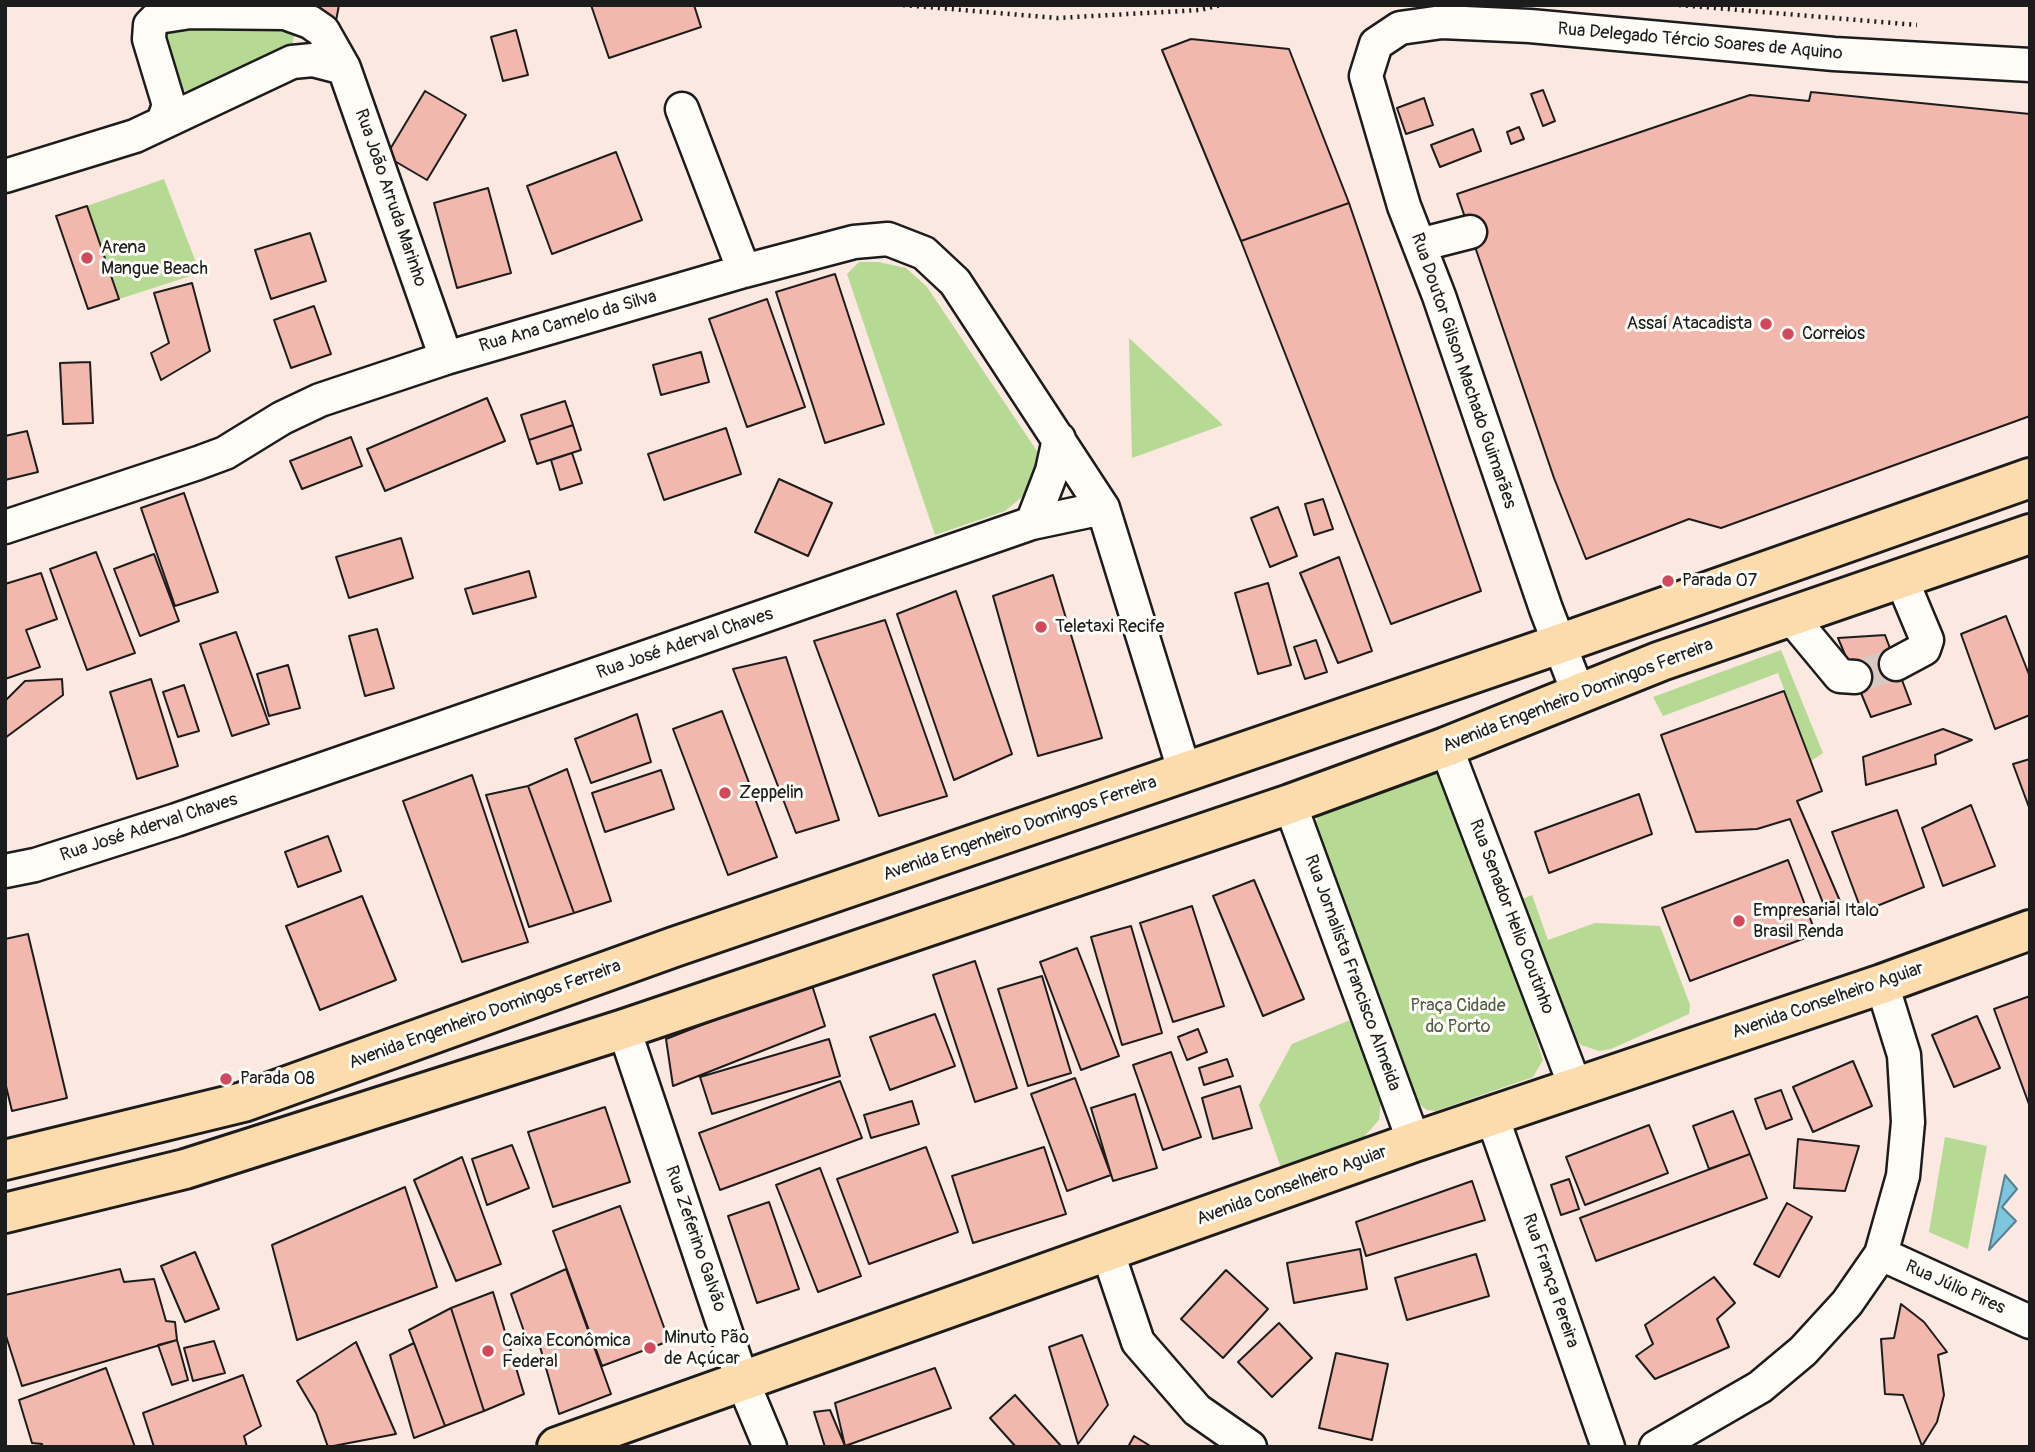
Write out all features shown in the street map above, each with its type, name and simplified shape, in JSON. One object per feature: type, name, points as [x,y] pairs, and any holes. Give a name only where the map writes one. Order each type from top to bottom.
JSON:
[{"type":"main road","name":"Avenida Engenheiro Domingos Ferreira","points":[[5,1160],[243,1102],[674,947],[1559,644],[2030,478]]},
{"type":"main road","name":"Avenida Engenheiro Domingos Ferreira","points":[[5,1213],[185,1169],[624,1029],[1290,804],[1446,747],[1661,661],[2030,534]]},
{"type":"main road","name":"Avenida Conselheiro Aguiar","points":[[557,1447],[1414,1142],[1882,984],[2030,930]]},
{"type":"street","name":"Rua João Arruda Marinho","points":[[163,122],[169,105],[149,39],[150,25],[158,17],[190,12],[285,13],[310,22],[323,31],[334,46],[344,68],[446,358]]},
{"type":"street","name":"Rua Delegado Tércio Soares de Aquino","points":[[1376,44],[1400,28],[1442,22],[1530,26],[1834,54],[2030,65]]},
{"type":"street","name":"Rua Doutor Gilson Machado Guimarães","points":[[1376,44],[1366,76],[1419,245],[1579,695]]},
{"type":"street","points":[[5,176],[135,136],[292,62],[313,60],[344,68]]},
{"type":"street","points":[[682,109],[744,271]]},
{"type":"street","points":[[1419,245],[1471,232]]},
{"type":"street","name":"Rua Ana Camelo da Silva","points":[[5,527],[216,456],[249,440],[282,418],[320,400],[446,358],[744,271],[855,242],[888,239],[924,253],[955,282],[1103,508]]},
{"type":"street","points":[[1032,523],[1052,471],[1059,439]]},
{"type":"street","points":[[1103,508],[1185,773]]},
{"type":"street","name":"Rua José Aderval Chaves","points":[[5,871],[35,865],[176,820],[1032,523],[1103,508]]},
{"type":"street","points":[[1896,664],[1924,649],[1927,640],[1901,578]]},
{"type":"street","points":[[1791,617],[1840,676],[1855,677]]},
{"type":"street","name":"Rua Senador Helio Coutinho","points":[[1446,747],[1576,1086]]},
{"type":"street","name":"Rua Jornalista Francisco Almeida","points":[[1290,804],[1414,1142]]},
{"type":"street","points":[[1656,1447],[1759,1387],[1803,1351],[1847,1303],[1881,1254],[1903,1176],[1908,1122],[1904,1055],[1882,984]]},
{"type":"street","name":"Rua Zeferino Galvão","points":[[624,1029],[742,1380],[770,1447]]},
{"type":"street","name":"Rua França Pereira","points":[[1492,1116],[1608,1447]]},
{"type":"street","points":[[1108,1253],[1138,1342],[1197,1410],[1250,1447]]},
{"type":"street","name":"Rua Júlio Pires","points":[[1881,1254],[2030,1322]]},
{"type":"path","points":[[903,5],[1057,18],[1200,10],[1221,5]]},
{"type":"path","points":[[1679,5],[1929,26]]},
{"type":"green space","points":[[262,19],[292,29],[294,36],[291,51],[190,91],[179,90],[164,45],[169,31],[180,26]]},
{"type":"green space","points":[[164,179],[200,273],[119,299],[87,206]]},
{"type":"green space","points":[[859,262],[879,262],[906,268],[927,287],[1037,451],[1034,487],[1005,511],[935,535],[847,274]]},
{"type":"green space","points":[[1129,338],[1223,425],[1132,458]]},
{"type":"green space","points":[[1781,650],[1823,753],[1811,761],[1778,673],[1663,716],[1653,697]]},
{"type":"green space","name":"Praça Cidade do Porto","points":[[1421,768],[1438,775],[1447,785],[1524,999],[1543,1060],[1533,1077],[1436,1111],[1427,1110],[1413,1099],[1315,824],[1320,812]]},
{"type":"green space","name":"Praça Cidade do Porto","points":[[1532,895],[1548,940],[1595,923],[1660,926],[1690,1005],[1689,1014],[1611,1049],[1599,1051],[1581,1045],[1568,1030],[1522,899]]},
{"type":"green space","name":"Praça Cidade do Porto","points":[[1355,1018],[1378,1081],[1381,1100],[1379,1120],[1363,1138],[1281,1168],[1259,1105],[1292,1044]]},
{"type":"green space","points":[[1945,1137],[1987,1146],[1968,1249],[1929,1232]]},
{"type":"water","points":[[2005,1175],[2017,1189],[2002,1207],[2016,1221],[1989,1250]]},
{"type":"building","points":[[297,5],[339,5],[336,21],[317,13]]},
{"type":"building","points":[[591,5],[694,5],[701,27],[609,58]]},
{"type":"building","points":[[516,30],[528,75],[503,81],[491,37]]},
{"type":"building","points":[[1191,39],[1289,49],[1349,203],[1241,241],[1162,50]]},
{"type":"building","points":[[1543,90],[1555,121],[1543,126],[1531,94]]},
{"type":"building","points":[[425,91],[466,115],[427,180],[386,156]]},
{"type":"building","name":"Assaí Atacadista","points":[[1811,92],[2030,114],[2030,416],[1721,528],[1689,519],[1586,559],[1554,478],[1457,194],[1750,95],[1809,101]]},
{"type":"building","points":[[1424,98],[1433,125],[1406,134],[1397,108]]},
{"type":"building","points":[[1519,127],[1524,139],[1511,144],[1507,132]]},
{"type":"building","points":[[1473,129],[1481,151],[1440,167],[1431,145]]},
{"type":"building","points":[[616,152],[642,220],[552,254],[527,186]]},
{"type":"building","points":[[488,188],[511,273],[457,288],[434,203]]},
{"type":"building","points":[[1349,203],[1481,591],[1391,624],[1241,241]]},
{"type":"building","name":"Arena Mangue Beach","points":[[87,206],[119,299],[88,309],[56,216]]},
{"type":"building","points":[[310,233],[326,281],[271,299],[255,250]]},
{"type":"building","points":[[835,274],[884,424],[825,443],[776,292]]},
{"type":"building","points":[[192,283],[210,351],[161,380],[151,353],[169,343],[154,293]]},
{"type":"building","points":[[767,299],[805,407],[747,427],[709,319]]},
{"type":"building","points":[[314,306],[331,354],[291,368],[274,320]]},
{"type":"building","points":[[701,352],[709,382],[661,395],[653,365]]},
{"type":"building","points":[[90,362],[93,423],[63,424],[60,363]]},
{"type":"building","points":[[487,398],[505,441],[385,491],[367,449]]},
{"type":"building","points":[[565,401],[573,425],[529,440],[521,415]]},
{"type":"building","points":[[573,425],[581,450],[537,464],[529,440]]},
{"type":"building","points":[[726,428],[741,474],[664,500],[648,454]]},
{"type":"building","points":[[27,431],[38,472],[5,480],[5,436]]},
{"type":"building","points":[[351,437],[362,466],[302,489],[290,461]]},
{"type":"building","points":[[572,453],[582,483],[560,490],[551,460]]},
{"type":"building","points":[[779,479],[832,503],[808,556],[755,532]]},
{"type":"building","points":[[184,493],[218,592],[175,606],[141,508]]},
{"type":"building","points":[[1323,499],[1333,529],[1314,535],[1305,504]]},
{"type":"building","points":[[1278,507],[1297,556],[1270,567],[1251,518]]},
{"type":"building","points":[[401,538],[413,578],[349,598],[336,557]]},
{"type":"building","points":[[96,552],[135,653],[87,670],[50,569]]},
{"type":"building","points":[[154,554],[179,621],[140,636],[114,569]]},
{"type":"building","points":[[1339,557],[1372,651],[1338,663],[1300,573]]},
{"type":"building","points":[[529,571],[536,597],[473,614],[465,589]]},
{"type":"building","points":[[41,573],[57,619],[26,630],[40,667],[5,679],[5,584]]},
{"type":"building","points":[[1053,575],[1102,738],[1038,756],[993,596]]},
{"type":"building","points":[[1268,583],[1291,665],[1258,674],[1235,593]]},
{"type":"building","points":[[956,591],[1012,754],[954,780],[897,614]]},
{"type":"building","points":[[2006,616],[2030,677],[2030,715],[1995,729],[1961,634]]},
{"type":"building","points":[[885,620],[947,796],[879,816],[814,641]]},
{"type":"building","points":[[377,629],[394,688],[365,696],[349,636]]},
{"type":"building","points":[[236,632],[269,724],[232,736],[200,644]]},
{"type":"building","points":[[1885,635],[1911,704],[1871,717],[1838,638]]},
{"type":"building","points":[[1316,640],[1327,672],[1305,679],[1294,647]]},
{"type":"building","points":[[786,657],[839,820],[796,833],[733,669]]},
{"type":"building","points":[[288,665],[300,708],[269,716],[257,674]]},
{"type":"building","points":[[62,679],[63,695],[5,738],[5,701],[25,681]]},
{"type":"building","points":[[151,679],[178,766],[137,779],[110,692]]},
{"type":"building","points":[[184,685],[199,731],[178,737],[163,692]]},
{"type":"building","points":[[1784,691],[1822,791],[1797,801],[1840,901],[1823,903],[1790,819],[1757,829],[1696,832],[1661,735]]},
{"type":"building","name":"Zeppelin","points":[[722,711],[777,857],[728,875],[673,729]]},
{"type":"building","points":[[637,714],[651,762],[591,783],[575,739]]},
{"type":"building","points":[[1943,729],[1972,740],[1935,755],[1936,764],[1866,785],[1863,757]]},
{"type":"building","points":[[2030,759],[2030,810],[2013,764]]},
{"type":"building","points":[[567,769],[611,901],[574,913],[528,786]]},
{"type":"building","points":[[661,770],[674,809],[605,832],[592,793]]},
{"type":"building","points":[[472,775],[528,942],[462,962],[403,801]]},
{"type":"building","points":[[528,786],[574,913],[529,927],[486,795]]},
{"type":"building","points":[[1639,794],[1652,834],[1549,873],[1535,832]]},
{"type":"building","points":[[1971,805],[1995,866],[1943,886],[1922,828]]},
{"type":"building","points":[[1897,810],[1924,887],[1862,912],[1832,832]]},
{"type":"building","points":[[328,836],[341,871],[298,887],[285,852]]},
{"type":"building","name":"Empresarial Italo Brasil Renda","points":[[1788,860],[1816,934],[1690,981],[1662,908]]},
{"type":"building","points":[[1254,880],[1304,999],[1263,1016],[1213,896]]},
{"type":"building","points":[[362,896],[396,980],[320,1010],[286,926]]},
{"type":"building","points":[[1192,906],[1224,1006],[1173,1022],[1140,923]]},
{"type":"building","points":[[1131,926],[1162,1033],[1122,1045],[1091,937]]},
{"type":"building","points":[[28,934],[67,1098],[12,1111],[5,1082],[5,939]]},
{"type":"building","points":[[1077,948],[1119,1056],[1081,1070],[1040,962]]},
{"type":"building","points":[[975,961],[1017,1088],[975,1102],[933,975]]},
{"type":"building","points":[[1042,976],[1071,1073],[1028,1086],[998,989]]},
{"type":"building","points":[[811,982],[825,1026],[673,1086],[666,1039]]},
{"type":"building","points":[[2030,996],[2030,1107],[1994,1009]]},
{"type":"building","points":[[935,1014],[955,1066],[890,1090],[870,1037]]},
{"type":"building","points":[[1977,1016],[2000,1068],[1954,1087],[1932,1035]]},
{"type":"building","points":[[1198,1029],[1207,1052],[1187,1060],[1178,1037]]},
{"type":"building","points":[[829,1039],[840,1076],[712,1114],[700,1077]]},
{"type":"building","points":[[1171,1052],[1201,1137],[1163,1150],[1133,1065]]},
{"type":"building","points":[[1227,1059],[1233,1076],[1204,1085],[1199,1068]]},
{"type":"building","points":[[1853,1061],[1872,1106],[1813,1132],[1793,1087]]},
{"type":"building","points":[[1075,1078],[1111,1175],[1067,1191],[1031,1094]]},
{"type":"building","points":[[840,1081],[862,1138],[720,1190],[699,1133]]},
{"type":"building","points":[[1240,1086],[1252,1128],[1213,1139],[1202,1098]]},
{"type":"building","points":[[1781,1090],[1792,1119],[1766,1129],[1755,1099]]},
{"type":"building","points":[[1135,1094],[1157,1168],[1113,1181],[1091,1108]]},
{"type":"building","points":[[912,1101],[919,1124],[871,1138],[864,1115]]},
{"type":"building","points":[[605,1107],[630,1182],[553,1207],[528,1132]]},
{"type":"building","points":[[1733,1111],[1750,1154],[1709,1169],[1693,1126]]},
{"type":"building","points":[[1649,1125],[1668,1173],[1585,1205],[1566,1157]]},
{"type":"building","points":[[1798,1139],[1859,1146],[1845,1191],[1794,1188]]},
{"type":"building","points":[[512,1145],[529,1188],[487,1205],[472,1159]]},
{"type":"building","points":[[926,1147],[958,1232],[869,1264],[837,1179]]},
{"type":"building","points":[[1044,1147],[1066,1214],[973,1243],[952,1176]]},
{"type":"building","points":[[1750,1154],[1767,1198],[1596,1261],[1580,1218]]},
{"type":"building","points":[[462,1157],[501,1264],[456,1281],[414,1180]]},
{"type":"building","points":[[820,1168],[861,1276],[818,1292],[776,1185]]},
{"type":"building","points":[[1569,1179],[1579,1209],[1561,1215],[1551,1185]]},
{"type":"building","points":[[1472,1181],[1485,1220],[1366,1256],[1356,1222]]},
{"type":"building","points":[[405,1187],[437,1287],[297,1340],[272,1245]]},
{"type":"building","points":[[769,1202],[799,1289],[757,1303],[728,1216]]},
{"type":"building","points":[[1787,1203],[1812,1217],[1779,1277],[1754,1264]]},
{"type":"building","points":[[620,1206],[669,1341],[602,1366],[553,1231]]},
{"type":"building","points":[[1360,1249],[1367,1289],[1294,1303],[1287,1263]]},
{"type":"building","points":[[195,1252],[219,1309],[185,1322],[161,1266]]},
{"type":"building","points":[[1476,1254],[1489,1296],[1407,1320],[1395,1278]]},
{"type":"building","points":[[120,1269],[124,1282],[154,1279],[166,1321],[175,1322],[177,1340],[22,1386],[5,1333],[5,1295]]},
{"type":"building","points":[[566,1269],[611,1394],[559,1414],[537,1336],[527,1340],[511,1294]]},
{"type":"building","points":[[1226,1270],[1268,1309],[1223,1358],[1181,1319]]},
{"type":"building","points":[[1714,1277],[1735,1303],[1717,1319],[1729,1347],[1655,1379],[1636,1356],[1653,1344],[1645,1325]]},
{"type":"building","name":"Caixa Econômica Federal","points":[[493,1292],[524,1394],[484,1411],[451,1308]]},
{"type":"building","points":[[1901,1304],[1924,1322],[1947,1352],[1938,1355],[1944,1395],[1937,1422],[1922,1446],[1903,1395],[1885,1394],[1881,1339],[1894,1338]]},
{"type":"building","points":[[451,1308],[484,1411],[445,1426],[409,1330]]},
{"type":"building","points":[[1279,1323],[1312,1358],[1272,1397],[1238,1362]]},
{"type":"building","points":[[1082,1335],[1108,1405],[1078,1444],[1049,1347]]},
{"type":"building","points":[[177,1340],[188,1380],[172,1385],[158,1345]]},
{"type":"building","points":[[214,1341],[225,1373],[193,1381],[184,1348]]},
{"type":"building","points":[[356,1342],[396,1434],[328,1447],[316,1413],[297,1381]]},
{"type":"building","points":[[414,1343],[445,1426],[414,1438],[390,1355]]},
{"type":"building","points":[[1336,1353],[1388,1364],[1372,1440],[1319,1428]]},
{"type":"building","points":[[106,1368],[135,1447],[43,1447],[42,1444],[32,1443],[19,1400]]},
{"type":"building","points":[[935,1368],[951,1408],[845,1446],[835,1403]]},
{"type":"building","points":[[243,1375],[261,1426],[244,1436],[247,1447],[154,1447],[143,1413]]},
{"type":"building","points":[[1015,1395],[1062,1447],[1016,1447],[990,1418]]},
{"type":"building","points":[[830,1410],[845,1446],[825,1447],[814,1412]]},
{"type":"building","points":[[1134,1436],[1152,1447],[1128,1447]]},
{"type":"tunnel","points":[[1855,677],[1896,664]]},
{"type":"place","name":"Arena Mangue Beach","points":[[87,258]]},
{"type":"place","name":"Assaí Atacadista","points":[[1766,324]]},
{"type":"place","name":"Correios","points":[[1788,334]]},
{"type":"place","name":"Parada 07","points":[[1668,581]]},
{"type":"place","name":"Teletaxi Recife","points":[[1041,627]]},
{"type":"place","name":"Zeppelin","points":[[725,793]]},
{"type":"place","name":"Empresarial Italo Brasil Renda","points":[[1739,921]]},
{"type":"place","name":"Parada 08","points":[[226,1079]]},
{"type":"place","name":"Minuto Pão de Açúcar","points":[[650,1348]]},
{"type":"place","name":"Caixa Econômica Federal","points":[[488,1351]]}]
